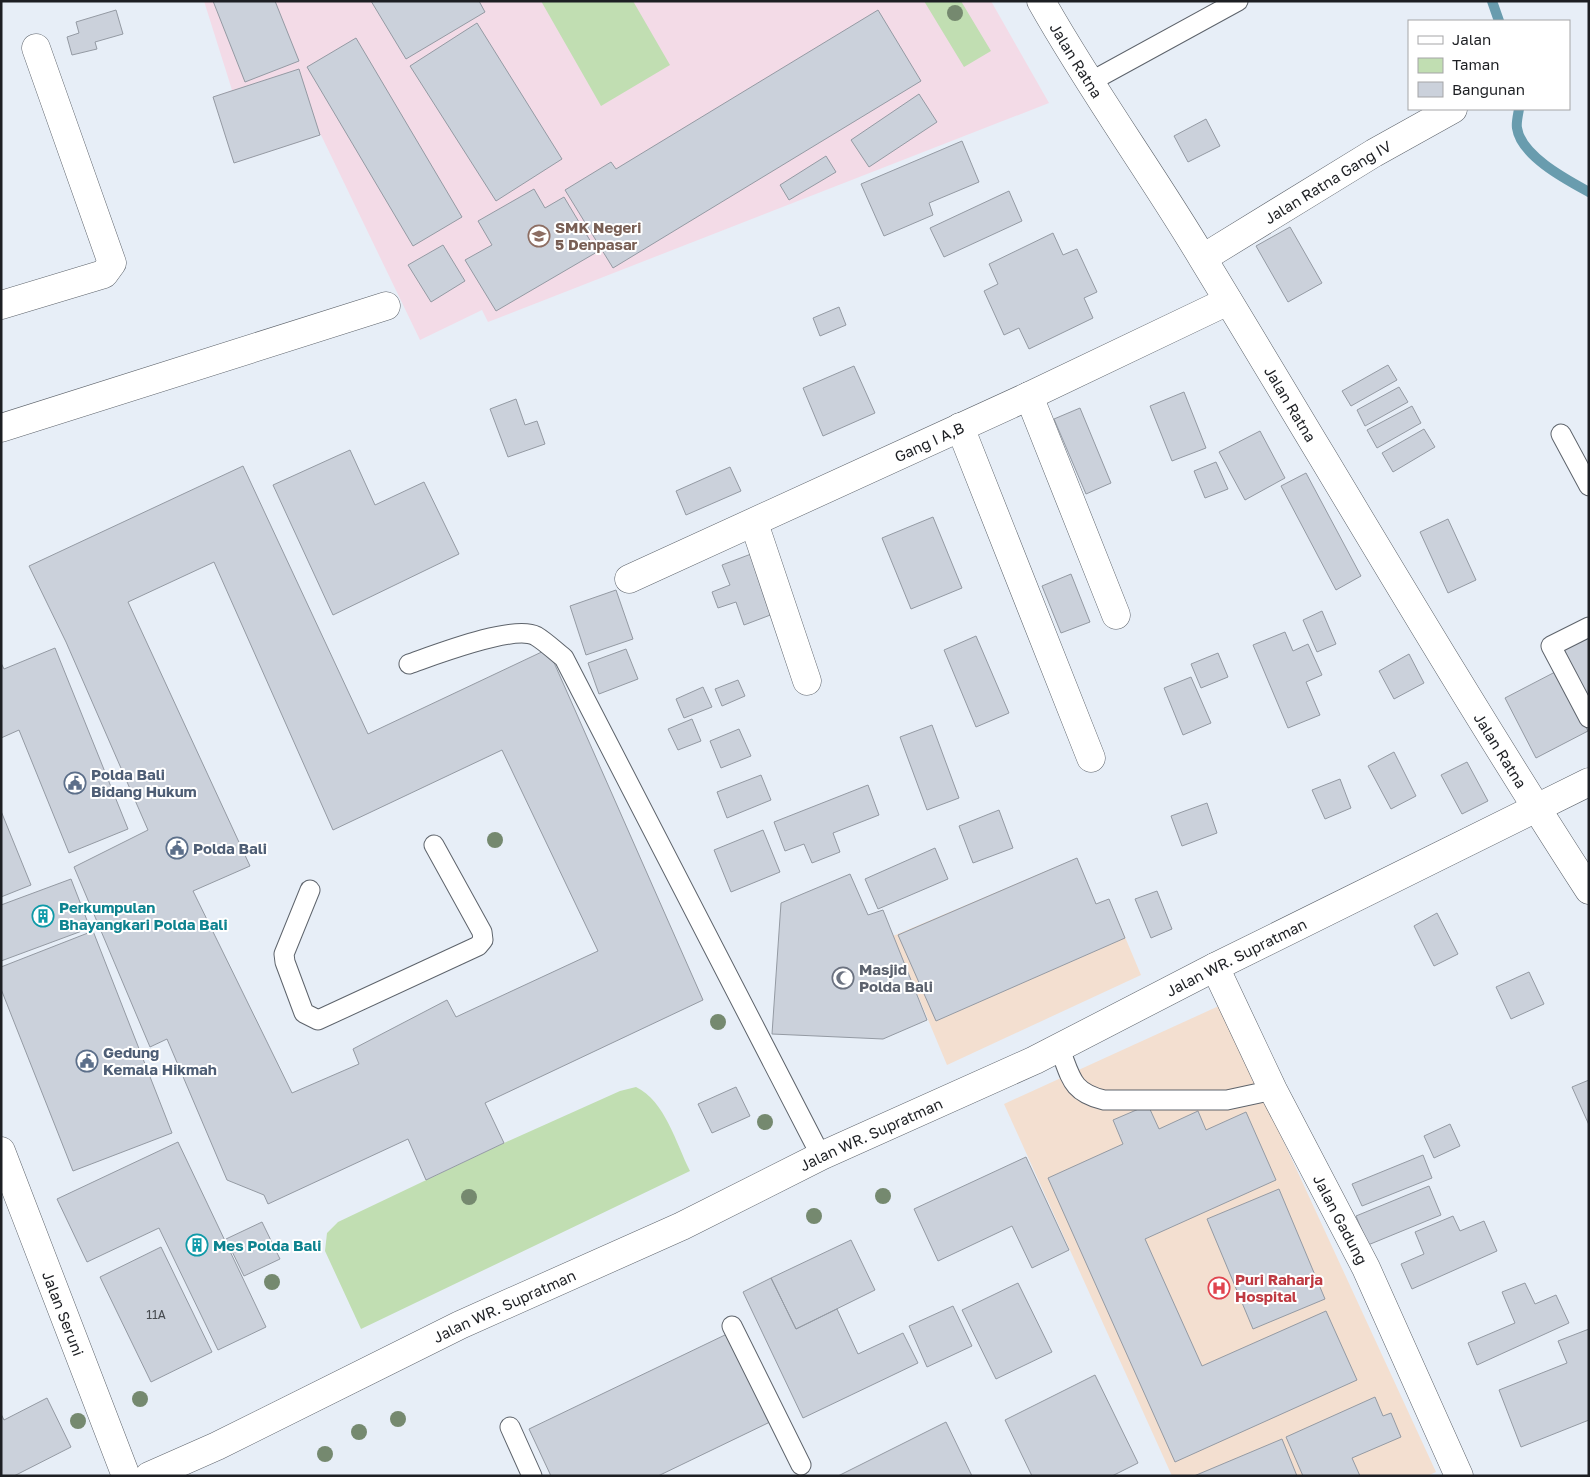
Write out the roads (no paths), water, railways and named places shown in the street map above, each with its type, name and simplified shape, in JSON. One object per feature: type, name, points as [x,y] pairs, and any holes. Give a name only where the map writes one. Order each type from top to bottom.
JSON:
[{"type":"street","name":"Jalan Ratna","points":[[1041,1],[1090,82],[1203,258],[1537,809],[1589,890]]},
{"type":"street","points":[[1,304],[104,274],[112,263],[36,48]]},
{"type":"street","name":"Jalan Ratna Gang IV","points":[[1203,258],[1374,153],[1451,110]]},
{"type":"street","name":"Gang I A,B","points":[[629,579],[1029,396],[1228,301]]},
{"type":"street","points":[[1,428],[386,306]]},
{"type":"street","points":[[1029,396],[1116,615]]},
{"type":"street","points":[[960,427],[1091,758]]},
{"type":"street","points":[[754,523],[806,681]]},
{"type":"street","name":"Jalan WR. Supratman","points":[[149,1476],[217,1446],[460,1325],[682,1226],[821,1156],[1059,1047],[1214,967],[1589,782]]},
{"type":"street","name":"Jalan Gadung","points":[[1214,967],[1273,1090],[1366,1268],[1453,1474]]},
{"type":"street","name":"Jalan Seruni","points":[[1,1151],[126,1476]]},
{"type":"street","points":[[183,1476],[217,1446]]},
{"type":"lane","points":[[1090,82],[1238,1]]},
{"type":"lane","points":[[1561,434],[1589,486]]},
{"type":"lane","points":[[1589,627],[1551,646],[1589,718]]},
{"type":"lane","points":[[409,664],[479,641],[512,634],[535,635],[564,658],[821,1156]]},
{"type":"lane","points":[[310,890],[284,954],[285,962],[304,1013],[318,1020],[478,946],[483,940],[482,932],[434,845]]},
{"type":"lane","points":[[1059,1047],[1076,1088],[1088,1096],[1104,1100],[1227,1100],[1273,1090]]},
{"type":"lane","points":[[732,1326],[801,1465]]},
{"type":"lane","points":[[510,1427],[532,1476]]},
{"type":"waterway","points":[[1492,1],[1499,20]]},
{"type":"waterway","points":[[1519,110],[1517,128],[1520,138],[1527,148],[1546,166],[1589,192]]},
{"type":"place","name":"SMK Negeri 5 Denpasar","points":[[539,236]]},
{"type":"place","name":"Polda Bali Bidang Hukum","points":[[75,783]]},
{"type":"place","name":"Polda Bali","points":[[177,848]]},
{"type":"place","name":"Perkumpulan Bhayangkari Polda Bali","points":[[43,916]]},
{"type":"place","name":"Masjid Polda Bali","points":[[843,978]]},
{"type":"place","name":"Gedung Kemala Hikmah","points":[[87,1061]]},
{"type":"place","name":"Mes Polda Bali","points":[[197,1245]]},
{"type":"place","name":"Puri Raharja Hospital","points":[[1219,1288]]}]
